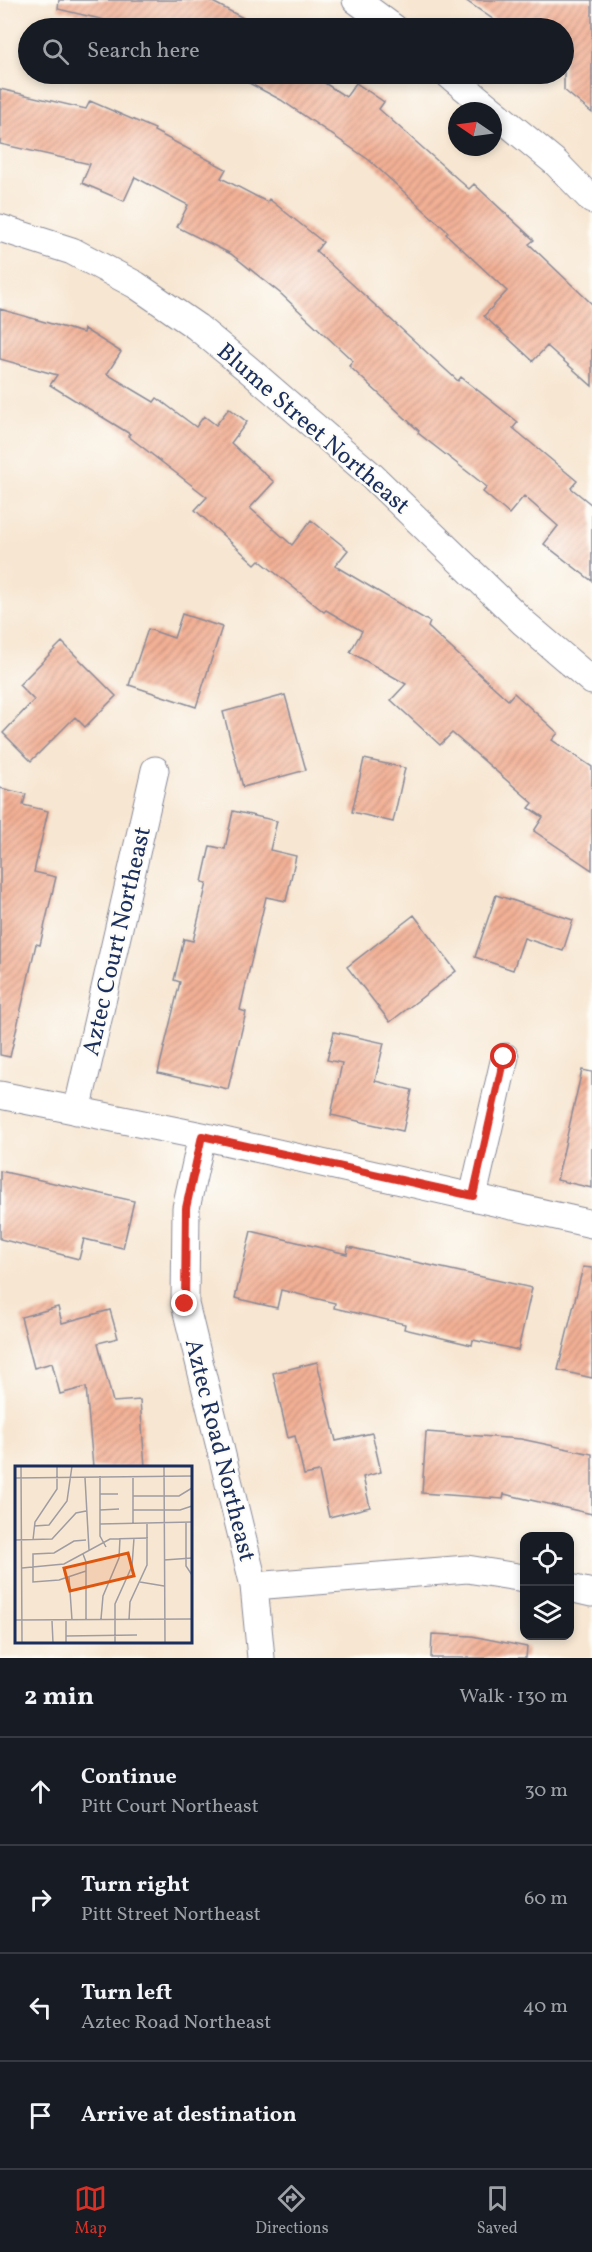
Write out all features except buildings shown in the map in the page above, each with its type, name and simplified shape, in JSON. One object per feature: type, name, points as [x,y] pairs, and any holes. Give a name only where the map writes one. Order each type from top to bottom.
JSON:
[{"type":"street","points":[[356,0],[380,18]]},
{"type":"street","points":[[460,84],[556,163],[592,200]]},
{"type":"street","name":"Blume Street Northeast","points":[[0,228],[72,250],[136,285],[197,327],[372,476],[524,623],[592,681]]},
{"type":"street","name":"Aztec Court Northeast","points":[[77,1111],[155,770]]},
{"type":"street","points":[[473,1196],[504,1057]]},
{"type":"street","points":[[0,1095],[202,1136],[592,1224]]},
{"type":"street","name":"Aztec Road Northeast","points":[[202,1136],[186,1208],[185,1304],[254,1586],[261,1658]]},
{"type":"street","points":[[254,1586],[467,1569],[520,1577]]},
{"type":"street","points":[[574,1589],[592,1593]]},
{"type":"route","points":[[185,1304],[186,1208],[202,1136],[473,1196],[504,1057]]}]
